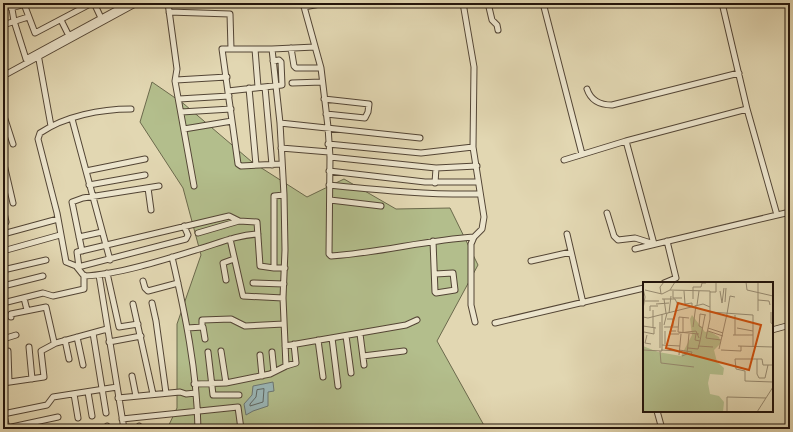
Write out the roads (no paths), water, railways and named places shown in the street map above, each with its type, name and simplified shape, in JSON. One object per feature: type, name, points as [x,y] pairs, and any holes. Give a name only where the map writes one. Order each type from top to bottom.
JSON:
[{"type":"street","points":[[26,59],[14,21],[11,5],[26,4],[28,17],[35,33],[93,3],[102,20]]},
{"type":"street","points":[[102,20],[129,3]]},
{"type":"street","points":[[3,76],[38,54],[137,3]]},
{"type":"street","points":[[168,3],[177,69],[176,80],[194,186]]},
{"type":"street","points":[[325,3],[303,5],[321,68],[328,127],[330,200],[328,252],[331,256],[433,241],[474,237]]},
{"type":"street","points":[[462,3],[474,67],[473,147],[477,166],[484,222],[482,229],[474,237],[471,253],[471,305],[475,322]]},
{"type":"street","points":[[488,3],[492,20],[497,25],[498,30]]},
{"type":"street","points":[[543,3],[582,154]]},
{"type":"street","points":[[722,3],[748,109],[777,215]]},
{"type":"street","points":[[169,12],[230,14],[231,49]]},
{"type":"street","points":[[3,14],[4,24],[28,17]]},
{"type":"street","points":[[61,20],[70,37]]},
{"type":"street","points":[[282,164],[242,166],[238,164],[222,49],[315,47]]},
{"type":"street","points":[[291,48],[296,68],[321,68]]},
{"type":"street","points":[[255,49],[258,87]]},
{"type":"street","points":[[272,49],[280,123],[284,195],[285,268],[283,298],[286,366]]},
{"type":"street","points":[[3,72],[38,54]]},
{"type":"street","points":[[38,54],[51,126]]},
{"type":"street","points":[[587,89],[593,100],[612,105],[739,73]]},
{"type":"street","points":[[176,80],[227,77]]},
{"type":"street","points":[[292,83],[322,82]]},
{"type":"street","points":[[179,99],[229,94],[249,88],[276,85]]},
{"type":"street","points":[[265,86],[272,165]]},
{"type":"street","points":[[249,88],[256,165]]},
{"type":"street","points":[[324,99],[368,104],[368,112],[365,118],[326,114]]},
{"type":"street","points":[[131,109],[72,118],[51,126],[40,133],[38,139],[58,219],[66,262],[78,267],[110,260],[186,239],[188,235],[184,226]]},
{"type":"street","points":[[181,112],[231,109]]},
{"type":"street","points":[[564,160],[626,141],[748,109]]},
{"type":"street","points":[[3,113],[12,144]]},
{"type":"street","points":[[72,118],[110,260]]},
{"type":"street","points":[[184,129],[232,121]]},
{"type":"street","points":[[280,123],[420,138]]},
{"type":"street","points":[[626,141],[653,243]]},
{"type":"street","points":[[328,144],[421,153],[473,147]]},
{"type":"street","points":[[281,148],[436,168],[477,166]]},
{"type":"street","points":[[86,171],[145,159]]},
{"type":"street","points":[[3,160],[13,203]]},
{"type":"street","points":[[434,183],[436,168]]},
{"type":"street","points":[[329,171],[434,183],[478,182]]},
{"type":"street","points":[[89,186],[146,175]]},
{"type":"street","points":[[329,185],[394,192],[480,194]]},
{"type":"street","points":[[82,251],[72,203],[74,201],[159,186]]},
{"type":"street","points":[[148,188],[151,210]]},
{"type":"street","points":[[274,268],[274,196],[284,195]]},
{"type":"street","points":[[330,200],[381,206]]},
{"type":"street","points":[[3,208],[6,222]]},
{"type":"street","points":[[607,213],[614,236],[618,240],[635,238],[648,244],[667,241],[790,212]]},
{"type":"street","points":[[3,303],[43,293],[53,296],[84,289],[84,275],[78,267],[76,253],[227,216],[240,221]]},
{"type":"street","points":[[3,234],[58,219]]},
{"type":"street","points":[[198,234],[240,221],[257,221],[260,266],[285,268]]},
{"type":"street","points":[[79,237],[102,232]]},
{"type":"street","points":[[84,275],[99,275],[172,257],[241,235],[258,234]]},
{"type":"street","points":[[567,234],[583,303]]},
{"type":"street","points":[[3,251],[60,235]]},
{"type":"street","points":[[230,239],[243,296],[283,298]]},
{"type":"street","points":[[433,241],[434,274],[436,293],[454,292],[453,273],[434,274]]},
{"type":"street","points":[[666,282],[676,278],[667,241]]},
{"type":"street","points":[[635,249],[653,243]]},
{"type":"street","points":[[531,261],[571,252]]},
{"type":"street","points":[[172,257],[188,328],[198,412],[198,429]]},
{"type":"street","points":[[226,280],[223,262],[234,259]]},
{"type":"street","points":[[3,270],[46,260]]},
{"type":"street","points":[[107,273],[119,327],[138,324]]},
{"type":"street","points":[[99,275],[124,429]]},
{"type":"street","points":[[3,286],[43,276]]},
{"type":"street","points":[[143,281],[145,288],[148,290],[178,283]]},
{"type":"street","points":[[253,282],[284,284]]},
{"type":"street","points":[[495,323],[643,288]]},
{"type":"street","points":[[24,298],[27,310]]},
{"type":"street","points":[[152,303],[166,393]]},
{"type":"street","points":[[133,304],[153,394]]},
{"type":"street","points":[[11,317],[12,314],[46,307],[56,343]]},
{"type":"street","points":[[205,339],[202,320],[234,320],[245,326],[284,324]]},
{"type":"street","points":[[285,346],[406,326],[417,320]]},
{"type":"street","points":[[773,330],[790,325]]},
{"type":"street","points":[[188,328],[202,326]]},
{"type":"street","points":[[8,351],[6,383],[44,377],[41,351],[65,340],[107,329]]},
{"type":"street","points":[[93,333],[106,413]]},
{"type":"street","points":[[360,334],[364,365]]},
{"type":"street","points":[[3,338],[16,335]]},
{"type":"street","points":[[109,342],[140,336]]},
{"type":"street","points":[[346,336],[351,373]]},
{"type":"street","points":[[77,337],[83,365]]},
{"type":"street","points":[[332,338],[338,386]]},
{"type":"street","points":[[65,340],[69,359]]},
{"type":"street","points":[[318,340],[323,377]]},
{"type":"street","points":[[194,384],[211,384],[262,376],[295,364],[294,344]]},
{"type":"street","points":[[29,347],[32,379]]},
{"type":"street","points":[[222,351],[226,382]]},
{"type":"street","points":[[363,356],[404,351]]},
{"type":"street","points":[[208,352],[211,384],[214,396],[239,395]]},
{"type":"street","points":[[272,352],[274,372]]},
{"type":"street","points":[[260,355],[262,376]]},
{"type":"street","points":[[132,376],[136,396]]},
{"type":"street","points":[[58,417],[7,428],[3,413],[47,405],[53,397],[117,387]]},
{"type":"street","points":[[88,392],[92,416]]},
{"type":"street","points":[[118,398],[180,392],[186,394],[196,393]]},
{"type":"street","points":[[74,394],[78,418]]},
{"type":"street","points":[[122,419],[238,407],[241,429]]},
{"type":"street","points":[[657,412],[662,429]]},
{"type":"water","points":[[273,382],[274,391],[268,392],[268,406],[246,415],[244,404],[252,395],[253,386]]}]
